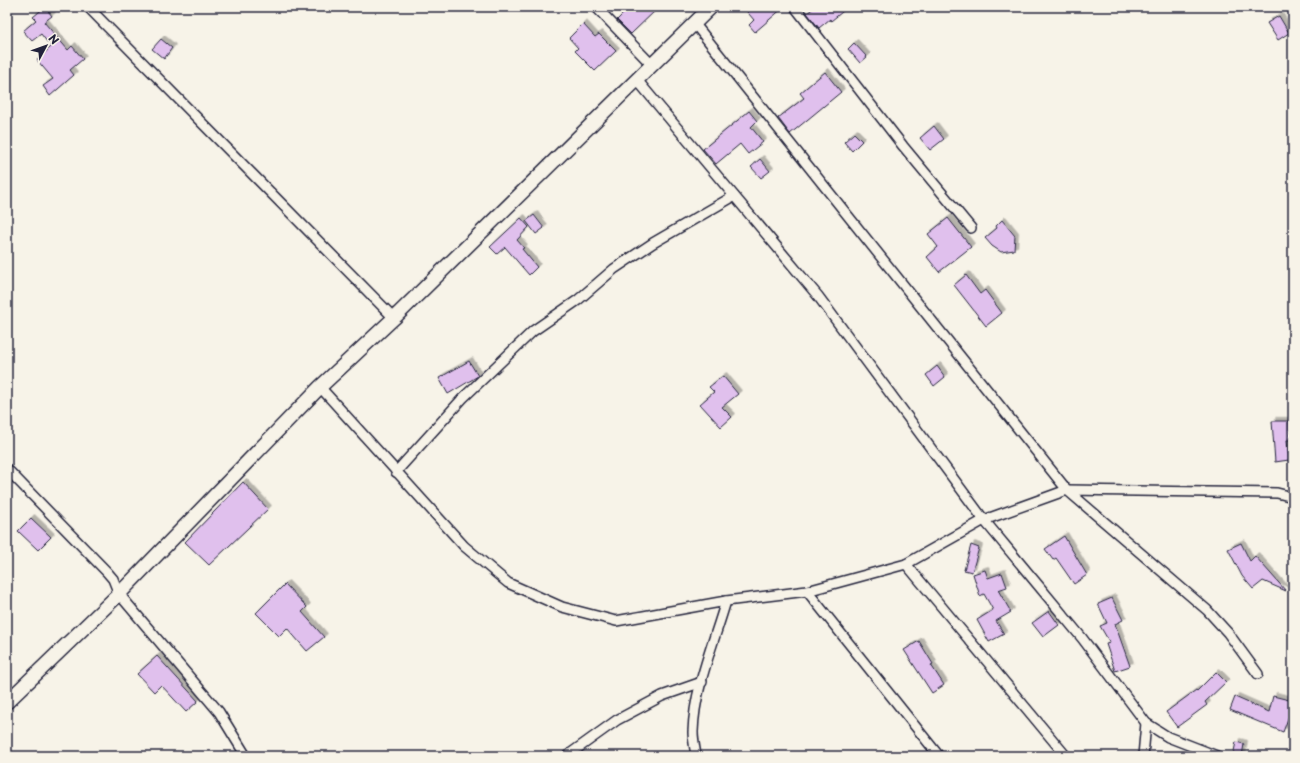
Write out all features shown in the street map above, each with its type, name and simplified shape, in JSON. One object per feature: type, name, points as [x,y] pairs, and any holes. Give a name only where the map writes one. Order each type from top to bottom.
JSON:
[{"type":"street","points":[[88,7],[394,318]]},
{"type":"street","points":[[596,7],[652,65]]},
{"type":"street","points":[[7,702],[119,594],[320,387],[394,318],[711,7]]},
{"type":"street","points":[[795,7],[903,146],[971,228]]},
{"type":"street","points":[[694,24],[1067,490],[1207,610],[1228,633],[1258,674]]},
{"type":"street","points":[[637,80],[818,296],[984,520],[1082,638],[1146,723],[1168,737],[1217,756]]},
{"type":"street","points":[[396,472],[463,398],[533,331],[578,300],[614,269],[654,243],[734,196]]},
{"type":"street","points":[[320,387],[464,546],[508,583],[562,607],[616,621],[726,601],[807,591],[906,564],[984,520],[1067,490],[1277,493],[1293,497]]},
{"type":"street","points":[[7,469],[113,579],[119,594],[219,712],[246,756]]},
{"type":"street","points":[[906,564],[1066,756]]},
{"type":"street","points":[[807,591],[939,756]]},
{"type":"street","points":[[696,756],[694,725],[695,711],[726,601]]},
{"type":"street","points":[[567,756],[617,720],[662,696],[702,682]]},
{"type":"street","points":[[1143,756],[1146,723]]},
{"type":"building","points":[[45,7],[52,16],[44,22],[68,50],[72,46],[83,59],[70,70],[74,75],[50,96],[43,86],[53,79],[37,60],[51,47],[41,34],[32,41],[23,31],[36,20],[33,17]]},
{"type":"building","points":[[630,7],[659,7],[631,34],[617,20]]},
{"type":"building","points":[[743,7],[784,7],[755,32],[749,25],[754,20]]},
{"type":"building","points":[[815,7],[848,7],[831,21],[830,19],[819,28],[807,13]]},
{"type":"building","points":[[1279,16],[1289,33],[1278,40],[1267,23]]},
{"type":"building","points":[[583,24],[595,37],[599,34],[616,51],[595,71],[575,51],[578,48],[569,38]]},
{"type":"building","points":[[161,39],[172,48],[164,59],[152,49]]},
{"type":"building","points":[[854,43],[867,57],[860,63],[848,49]]},
{"type":"building","points":[[825,72],[841,92],[790,134],[778,118],[804,98],[800,93]]},
{"type":"building","points":[[749,111],[757,121],[751,127],[763,142],[748,154],[740,144],[716,164],[703,149]]},
{"type":"building","points":[[934,126],[944,139],[930,150],[920,138]]},
{"type":"building","points":[[854,133],[862,141],[852,151],[844,142]]},
{"type":"building","points":[[760,159],[770,171],[761,178],[751,167]]},
{"type":"building","points":[[534,215],[544,228],[536,234],[526,221]]},
{"type":"building","points":[[521,218],[529,227],[517,240],[524,248],[522,249],[537,267],[529,275],[505,247],[497,254],[490,247]]},
{"type":"building","points":[[948,218],[971,247],[939,272],[927,257],[938,247],[928,234]]},
{"type":"building","points":[[1002,220],[1015,236],[1014,250],[1001,252],[992,246],[985,238],[997,228],[996,226]]},
{"type":"building","points":[[966,275],[980,294],[985,290],[1002,313],[986,326],[954,285]]},
{"type":"building","points":[[469,361],[478,376],[448,394],[439,378]]},
{"type":"building","points":[[937,366],[945,377],[934,386],[926,375]]},
{"type":"building","points":[[723,376],[738,394],[722,407],[732,417],[721,427],[700,404],[714,392],[709,387]]},
{"type":"building","points":[[1272,421],[1289,421],[1290,440],[1287,440],[1289,460],[1275,462]]},
{"type":"building","points":[[243,482],[268,509],[209,565],[185,542]]},
{"type":"building","points":[[31,518],[51,537],[38,550],[18,531]]},
{"type":"building","points":[[1064,536],[1087,575],[1074,584],[1056,558],[1053,560],[1045,549]]},
{"type":"building","points":[[1241,543],[1250,561],[1255,556],[1286,591],[1263,581],[1253,589],[1242,576],[1228,549]]},
{"type":"building","points":[[971,545],[979,548],[972,572],[964,570]]},
{"type":"building","points":[[985,570],[988,578],[1002,573],[1007,587],[998,590],[1011,612],[996,621],[1004,634],[989,642],[977,620],[993,610],[984,594],[980,596],[973,574]]},
{"type":"building","points":[[285,584],[307,607],[302,612],[324,637],[307,651],[287,628],[279,636],[256,613]]},
{"type":"building","points":[[1112,598],[1123,620],[1115,624],[1130,666],[1115,671],[1106,644],[1110,643],[1100,626],[1107,623],[1098,604]]},
{"type":"building","points":[[1049,611],[1059,625],[1043,637],[1032,623]]},
{"type":"building","points":[[919,641],[933,664],[931,665],[944,685],[932,693],[904,650]]},
{"type":"building","points":[[157,656],[198,701],[186,712],[161,685],[154,692],[137,674]]},
{"type":"building","points":[[1216,672],[1226,682],[1205,702],[1207,705],[1177,727],[1166,712],[1196,690],[1197,691]]},
{"type":"building","points":[[1273,696],[1293,701],[1293,713],[1290,713],[1283,732],[1230,710],[1235,697],[1269,712]]},
{"type":"building","points":[[1236,742],[1244,744],[1242,756],[1233,756]]}]
